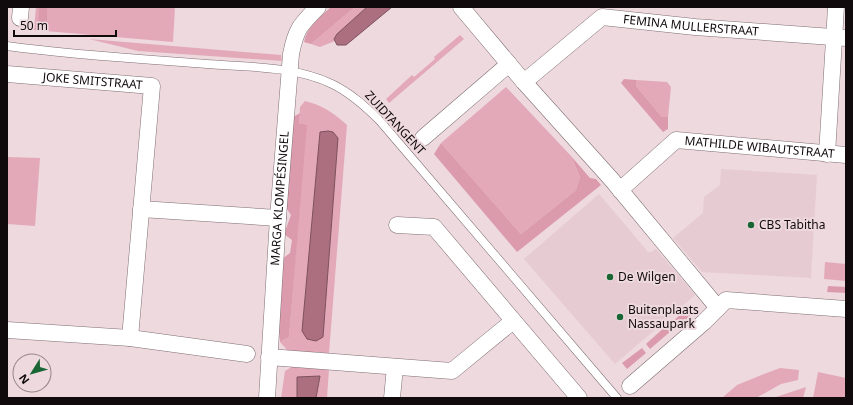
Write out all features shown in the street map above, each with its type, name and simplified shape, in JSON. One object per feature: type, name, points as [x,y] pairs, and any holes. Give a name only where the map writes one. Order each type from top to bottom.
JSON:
[{"type":"street","name":"MARGA KLOMPÉSINGEL","points":[[266,398],[278,218],[291,71],[291,54],[300,25],[318,7]]},
{"type":"street","points":[[461,7],[524,82],[620,190],[718,308]]},
{"type":"street","points":[[827,154],[840,38],[836,7]]},
{"type":"street","name":"FEMINA MULLERSTRAAT","points":[[524,82],[602,17],[695,27],[840,38]]},
{"type":"street","points":[[423,138],[509,64]]},
{"type":"street","name":"JOKE SMITSTRAAT","points":[[7,74],[152,86],[130,338]]},
{"type":"street","name":"MATHILDE WIBAUTSTRAAT","points":[[620,190],[676,140],[846,155]]},
{"type":"street","points":[[141,209],[278,218]]},
{"type":"street","points":[[397,225],[434,227],[579,398]]},
{"type":"street","points":[[630,386],[726,300],[846,309]]},
{"type":"street","points":[[269,357],[452,371],[514,321]]},
{"type":"street","points":[[7,330],[130,338],[247,354]]},
{"type":"street","points":[[392,398],[395,366]]},
{"type":"lane","name":"ZUIDTANGENT","points":[[7,46],[50,52],[291,71],[331,83],[348,92],[380,121],[617,398]]},
{"type":"shaded area","points":[[36,7],[175,7],[173,42],[34,30]]},
{"type":"shaded area","points":[[39,7],[47,7],[47,28],[38,28]]},
{"type":"shaded area","points":[[331,7],[355,7],[311,44],[304,42],[311,27]]},
{"type":"shaded area","points":[[355,7],[367,7],[337,34],[334,39],[335,41],[320,47],[311,44]]},
{"type":"shaded area","points":[[367,7],[392,7],[346,45],[337,45],[334,39],[337,34]]},
{"type":"shaded area","points":[[460,35],[464,39],[389,103],[386,99],[412,75],[414,77],[435,59],[434,57]]},
{"type":"shaded area","points":[[89,39],[281,55],[282,61],[138,51]]},
{"type":"shaded area","points":[[624,79],[636,80],[636,86],[662,117],[668,117],[668,129],[663,132],[621,83]]},
{"type":"shaded area","points":[[636,80],[667,82],[671,87],[668,117],[662,117],[636,86]]},
{"type":"shaded area","points":[[506,87],[571,156],[580,177],[576,190],[521,234],[441,143]]},
{"type":"shaded area","points":[[305,101],[328,110],[347,125],[329,353],[288,351],[280,342],[289,337],[306,125],[299,123],[300,107]]},
{"type":"shaded area","points":[[300,113],[299,123],[307,125],[289,337],[280,342],[278,318],[282,259],[290,253],[292,240],[284,234],[291,215],[285,206],[290,119]]},
{"type":"shaded area","points":[[320,132],[333,132],[338,138],[323,337],[316,341],[307,339],[302,331]]},
{"type":"shaded area","points":[[441,143],[521,234],[576,190],[580,177],[571,156],[590,178],[596,179],[601,185],[517,252],[434,154]]},
{"type":"shaded area","points":[[7,157],[40,158],[35,226],[7,224]]},
{"type":"shaded area","name":"CBS Tabitha","points":[[721,169],[817,175],[811,278],[702,272],[673,238],[703,213],[704,197],[720,185]]},
{"type":"shaded area","name":"De Wilgen","points":[[599,194],[649,253],[656,249],[695,295],[615,364],[524,259]]},
{"type":"shaded area","points":[[825,262],[846,264],[846,281],[824,279]]},
{"type":"shaded area","points":[[828,286],[846,287],[846,293],[827,292]]},
{"type":"shaded area","points":[[691,305],[696,311],[675,328],[671,323]]},
{"type":"shaded area","points":[[666,326],[671,331],[650,349],[646,344]]},
{"type":"shaded area","points":[[642,348],[646,353],[627,369],[622,363]]},
{"type":"shaded area","points":[[293,366],[329,369],[327,398],[316,398],[320,377],[297,377],[297,398],[281,398],[285,371]]},
{"type":"shaded area","points":[[780,368],[799,370],[798,380],[781,384],[756,398],[722,398],[737,385]]},
{"type":"shaded area","points":[[818,372],[846,378],[846,398],[813,398]]},
{"type":"shaded area","points":[[320,376],[316,398],[297,398],[297,377]]},
{"type":"shaded area","points":[[806,387],[803,398],[773,398]]},
{"type":"place","name":"CBS Tabitha","points":[[751,225]]},
{"type":"place","name":"De Wilgen","points":[[610,277]]},
{"type":"place","name":"Buitenplaats Nassaupark","points":[[620,317]]}]
